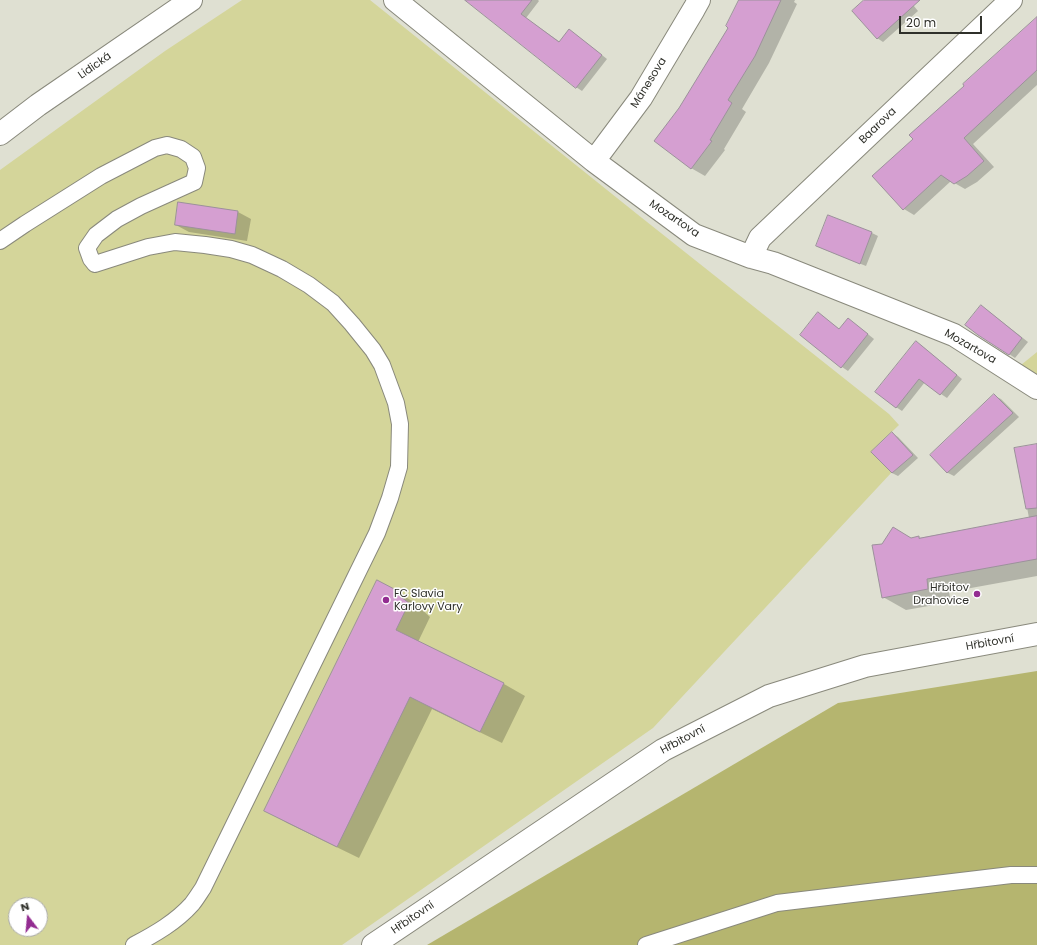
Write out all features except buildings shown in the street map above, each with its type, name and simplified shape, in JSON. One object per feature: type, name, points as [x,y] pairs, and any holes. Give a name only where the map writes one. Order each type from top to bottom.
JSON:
[{"type":"street","name":"Lidická","points":[[0,134],[38,105],[191,0]]},
{"type":"street","name":"Mozartova","points":[[395,0],[594,161],[694,235],[752,257],[773,263],[954,335],[1037,388]]},
{"type":"street","name":"Mánesova","points":[[594,161],[641,98],[699,0]]},
{"type":"street","name":"Baarova","points":[[752,257],[760,238],[1011,0]]},
{"type":"street","name":"Hřbitovní","points":[[373,945],[662,750],[769,696],[864,666],[1037,634]]},
{"type":"lane","points":[[0,241],[102,176],[155,148],[167,145],[181,149],[193,157],[197,168],[194,182],[141,206],[117,219],[96,235],[87,248],[91,259],[95,264],[148,247],[174,242],[205,245],[252,255],[282,269],[309,285],[332,303],[352,324],[373,350],[382,365],[389,383],[399,417],[399,467],[378,533],[203,888],[193,903],[179,917],[156,934],[134,945]]},
{"type":"lane","points":[[646,945],[777,903],[1011,875],[1037,875]]},
{"type":"green space","name":"FC Slavia Karlovy Vary","points":[[242,0],[370,0],[889,414],[899,425],[871,452],[892,472],[653,728],[342,945],[0,945],[0,170],[165,51]]},
{"type":"green space","points":[[1037,352],[1037,376],[1021,365]]},
{"type":"shaded area","points":[[1037,671],[1037,945],[427,945],[838,703]]},
{"type":"place","name":"Hřbitov Drahovice","points":[[977,594]]},
{"type":"place","name":"FC Slavia Karlovy Vary","points":[[386,600]]}]
